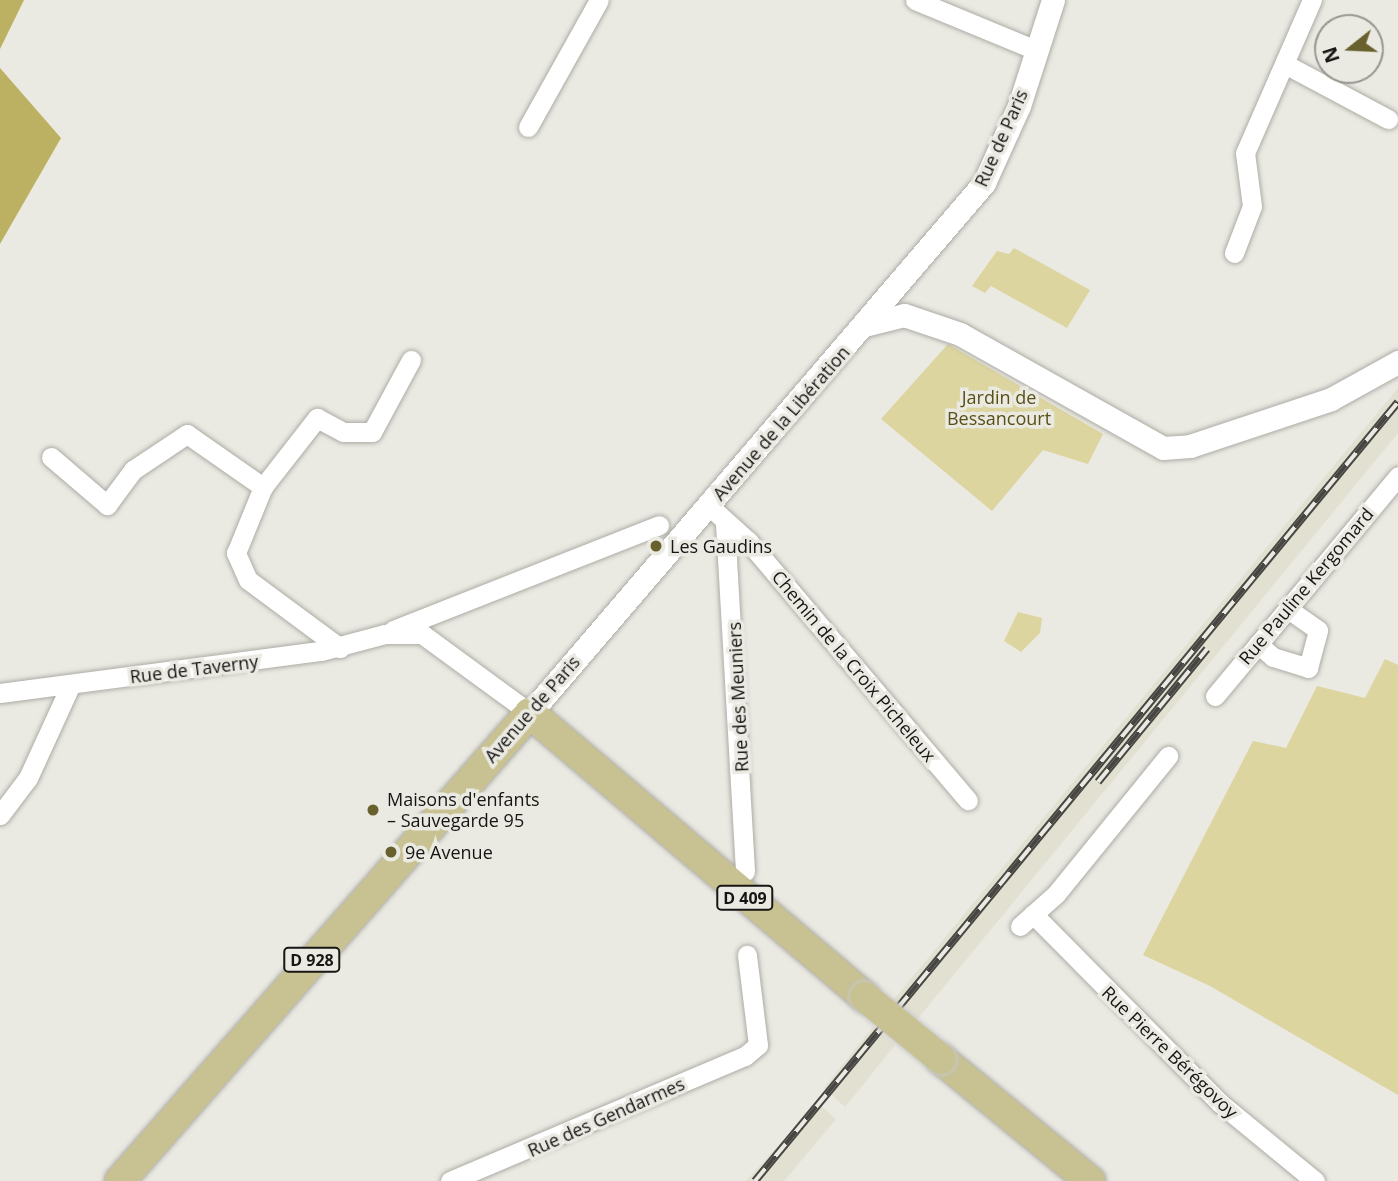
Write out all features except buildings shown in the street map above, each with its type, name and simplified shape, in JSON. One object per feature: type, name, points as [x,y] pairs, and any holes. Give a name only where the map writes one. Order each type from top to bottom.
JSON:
[{"type":"main road","name":"D 409","points":[[530,713],[865,997],[1090,1181]]},
{"type":"main road","name":"Avenue de Paris","points":[[120,1181],[530,713]]},
{"type":"street","points":[[528,127],[599,0]]},
{"type":"street","points":[[915,0],[1038,51]]},
{"type":"street","name":"Rue de Paris","points":[[867,324],[984,183],[1038,51],[1053,0]]},
{"type":"street","points":[[1234,253],[1252,206],[1245,152],[1312,0]]},
{"type":"street","points":[[1285,64],[1388,119]]},
{"type":"street","points":[[909,271],[904,297],[927,321]]},
{"type":"street","points":[[867,324],[904,315],[927,321],[1163,448],[1189,446],[1318,403],[1398,362]]},
{"type":"street","name":"Avenue de la Libération","points":[[701,513],[867,324]]},
{"type":"street","points":[[340,648],[239,569],[236,553],[263,487],[317,418],[343,432],[372,432],[411,360]]},
{"type":"street","points":[[51,457],[107,505],[133,470],[187,434],[263,487]]},
{"type":"street","name":"Rue Pauline Kergomard","points":[[1215,696],[1398,476]]},
{"type":"street","name":"Chemin de la Croix Picheleux","points":[[701,513],[724,524],[748,541],[968,800]]},
{"type":"street","name":"Avenue de Paris","points":[[530,713],[701,513]]},
{"type":"street","name":"Rue des Meuniers","points":[[724,524],[745,870]]},
{"type":"street","name":"Rue de Taverny","points":[[0,693],[340,648],[386,634],[659,525]]},
{"type":"street","points":[[1258,644],[1273,657],[1308,668],[1318,630],[1288,609]]},
{"type":"street","name":"Rue de Taverny","points":[[386,634],[422,634],[437,642],[530,713]]},
{"type":"street","points":[[0,815],[28,778],[71,684]]},
{"type":"street","name":"Rue Pierre Bérégovoy","points":[[1168,756],[1027,920],[1220,1103],[1315,1181]]},
{"type":"street","name":"Rue des Gendarmes","points":[[450,1181],[507,1161],[758,1045],[747,955]]},
{"type":"shaded area","points":[[0,0],[24,0],[0,49]]},
{"type":"shaded area","points":[[0,68],[61,138],[0,244]]},
{"type":"shaded area","points":[[1398,388],[1398,433],[915,1022],[892,1002]]},
{"type":"shaded area","points":[[873,1027],[895,1045],[845,1107],[824,1088]]},
{"type":"shaded area","points":[[817,1103],[836,1119],[784,1181],[746,1181]]},
{"type":"green space","points":[[1014,248],[1090,290],[1067,328],[991,286],[985,293],[972,286],[997,251],[1009,254]]},
{"type":"green space","name":"Jardin de Bessancourt","points":[[948,344],[1103,434],[1088,464],[1043,450],[992,511],[881,419]]},
{"type":"green space","points":[[1018,612],[1042,618],[1040,633],[1021,652],[1004,641]]},
{"type":"green space","points":[[1385,659],[1398,665],[1398,1095],[1210,986],[1143,955],[1253,741],[1286,748],[1317,686],[1365,698]]},
{"type":"railway","points":[[755,1181],[1398,402]]},
{"type":"railway","points":[[1098,782],[1207,649]]},
{"type":"place","name":"Les Gaudins","points":[[656,546]]},
{"type":"place","name":"Maisons d'enfants – Sauvegarde 95","points":[[373,810]]},
{"type":"place","name":"9e Avenue","points":[[391,852]]}]
